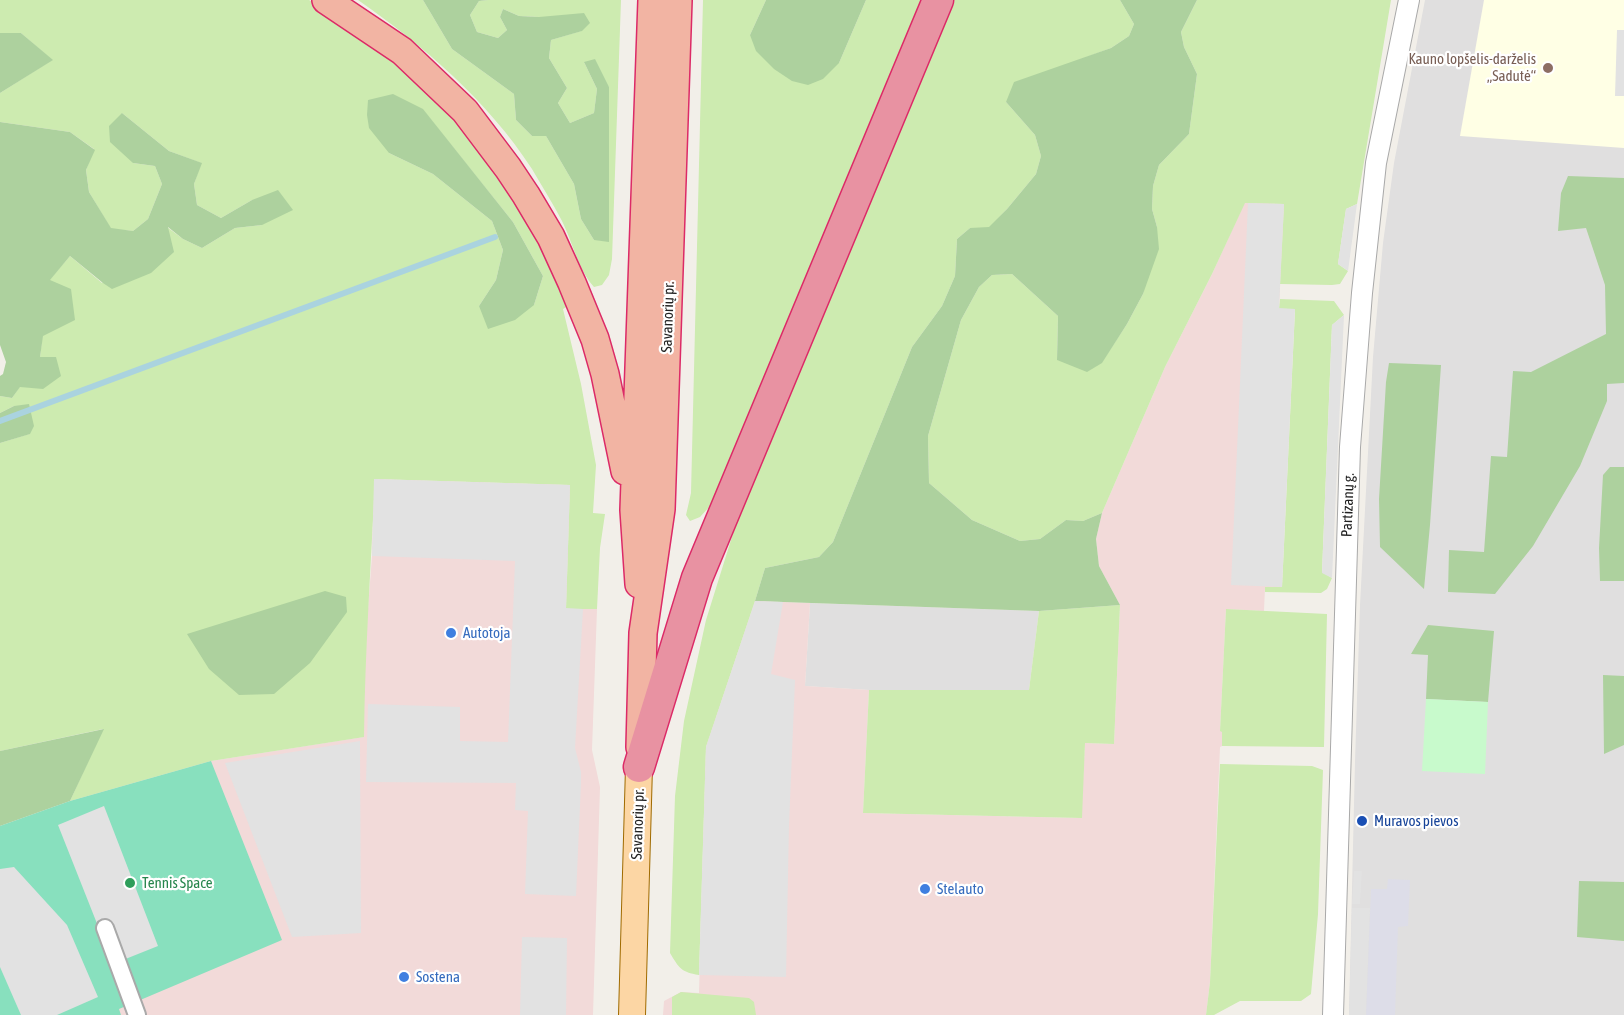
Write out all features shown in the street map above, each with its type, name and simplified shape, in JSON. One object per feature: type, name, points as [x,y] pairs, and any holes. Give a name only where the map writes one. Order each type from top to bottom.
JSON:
[{"type":"highway","points":[[326,0],[402,51],[465,111],[526,195],[559,255],[595,339],[605,374],[634,510]]},
{"type":"highway","name":"Savanorių pr.","points":[[639,767],[643,633],[634,510],[652,0]]},
{"type":"highway","name":"Savanorių pr.","points":[[643,633],[662,509],[678,0]]},
{"type":"highway","points":[[639,767],[697,578],[938,0]]},
{"type":"main road","name":"Savanorių pr.","points":[[632,1015],[639,767]]},
{"type":"street","name":"Partizanų g.","points":[[1333,1015],[1350,458],[1360,317],[1376,163],[1409,0]]},
{"type":"street","points":[[105,928],[137,1015]]},
{"type":"shaded area","points":[[1425,0],[1624,0],[1624,1015],[1349,1015],[1360,605],[1373,357],[1383,243],[1394,163]]},
{"type":"shaded area","name":"Kauno lopšelis-darželis „Sadutė“","points":[[1484,0],[1624,0],[1624,148],[1460,136]]},
{"type":"shaded area","points":[[1617,30],[1624,30],[1624,96],[1615,96]]},
{"type":"shaded area","points":[[1245,202],[1284,204],[1279,308],[1282,587],[1265,587],[1264,611],[1226,609],[1220,731],[1222,731],[1222,746],[1220,747],[1210,982],[1206,1015],[663,1015],[664,1001],[681,992],[699,993],[706,747],[755,601],[810,603],[805,686],[869,690],[863,813],[1081,818],[1085,743],[1114,744],[1120,605],[1099,566],[1096,539],[1102,513],[1165,367]]},
{"type":"shaded area","points":[[1248,203],[1284,204],[1279,308],[1295,309],[1282,587],[1231,585]]},
{"type":"shaded area","points":[[1357,204],[1348,271],[1338,264],[1346,209]]},
{"type":"shaded area","points":[[1344,315],[1332,578],[1322,573],[1332,325]]},
{"type":"shaded area","points":[[374,479],[570,485],[566,609],[597,609],[592,750],[600,787],[593,1015],[0,1015],[0,826],[70,801],[211,761],[363,737]]},
{"type":"shaded area","points":[[374,479],[570,485],[566,608],[583,609],[575,748],[581,772],[576,896],[525,894],[528,811],[515,810],[516,783],[366,782],[368,704],[460,707],[460,741],[508,742],[515,561],[372,556]]},
{"type":"shaded area","points":[[755,601],[783,602],[771,674],[795,680],[786,977],[699,975],[706,747]]},
{"type":"shaded area","points":[[810,603],[1039,611],[1029,690],[869,690],[805,686]]},
{"type":"shaded area","points":[[360,741],[361,933],[292,937],[225,763]]},
{"type":"shaded area","points":[[104,806],[158,946],[113,964],[58,825]]},
{"type":"shaded area","points":[[14,867],[67,925],[98,997],[57,1015],[21,1015],[0,967],[0,869]]},
{"type":"shaded area","points":[[1354,871],[1362,871],[1360,904],[1352,904]]},
{"type":"shaded area","points":[[1388,879],[1410,880],[1408,926],[1398,927],[1395,1015],[1366,1015],[1371,889],[1387,889]]},
{"type":"shaded area","points":[[1352,908],[1370,908],[1366,1015],[1349,1015]]},
{"type":"shaded area","points":[[522,937],[567,938],[566,1015],[520,1015]]},
{"type":"green space","points":[[0,0],[309,0],[338,16],[399,57],[477,136],[575,302],[563,309],[581,384],[596,465],[593,513],[605,514],[600,548],[597,609],[566,609],[570,485],[375,479],[364,737],[211,761],[70,801],[103,729],[0,751],[0,443],[29,434],[14,406],[0,413],[0,396],[12,398],[40,357],[49,280],[70,256],[102,283],[167,227],[183,239],[202,248],[235,228],[262,225],[252,200],[221,218],[197,205],[194,184],[201,163],[169,151],[122,113],[133,163],[155,166],[162,184],[148,219],[133,231],[111,229],[89,192],[86,170],[94,149],[70,132],[0,122],[0,93],[52,60],[21,33],[0,33]],"holes":[[[423,110],[513,222],[543,276],[534,305],[479,306],[496,280],[503,250],[492,221],[433,174],[389,153]]]},
{"type":"green space","points":[[358,0],[423,0],[452,49],[514,94],[516,120],[532,136],[546,136],[574,184],[581,219],[594,240],[609,87],[584,62],[597,89],[594,113],[570,123],[558,103],[567,88],[549,58],[551,40],[581,31],[539,17],[519,16],[503,9],[500,17],[507,30],[498,38],[477,32],[470,15],[479,1],[488,0],[621,0],[612,259],[609,275],[602,285],[594,287],[588,280],[562,221],[532,169],[496,120],[453,76],[407,36]]},
{"type":"green space","points":[[423,0],[488,0],[479,1],[470,15],[477,32],[498,38],[507,30],[500,17],[503,9],[519,16],[539,17],[584,13],[590,23],[582,31],[551,40],[549,58],[567,88],[558,103],[570,123],[594,113],[597,89],[584,62],[595,59],[609,87],[609,242],[594,240],[581,219],[574,184],[546,136],[532,136],[516,120],[514,94],[452,49]]},
{"type":"green space","points":[[703,0],[766,0],[750,35],[839,63],[866,0],[924,0],[712,504],[700,517],[690,521],[686,515],[691,493]]},
{"type":"green space","points":[[766,0],[866,0],[839,63],[823,79],[808,85],[792,81],[774,69],[756,51],[750,35]]},
{"type":"green space","points":[[954,0],[1120,0],[1134,24],[1129,36],[1111,48],[1068,64],[1006,102],[1035,135],[1041,156],[1036,174],[989,228],[970,228],[957,239],[955,276],[942,306],[912,347],[833,542],[819,557],[765,568],[706,747],[699,975],[693,974],[681,968],[670,953],[675,796],[684,721],[706,620],[736,524],[834,282]]},
{"type":"green space","points":[[1120,0],[1197,0],[1181,32],[1184,47],[1197,74],[1189,134],[1159,165],[1153,186],[1152,209],[1157,227],[1159,249],[1143,294],[1102,363],[1087,372],[1057,360],[1058,316],[1012,274],[992,275],[979,287],[961,320],[928,436],[929,483],[972,520],[1020,541],[1040,539],[1066,520],[1083,521],[1102,513],[1096,539],[1099,566],[1120,605],[1039,611],[755,601],[765,568],[819,557],[833,542],[912,347],[942,306],[955,276],[957,239],[970,228],[989,227],[1036,174],[1041,156],[1035,135],[1006,102],[1014,82],[1111,48],[1129,36],[1134,24]]},
{"type":"green space","points":[[1197,0],[1391,0],[1357,204],[1346,209],[1338,264],[1348,271],[1340,284],[1280,284],[1284,204],[1245,203],[1165,367],[1102,513],[1083,521],[1066,520],[1040,539],[1020,541],[972,520],[929,483],[928,436],[961,320],[979,287],[992,275],[1012,274],[1058,316],[1057,360],[1102,362],[1143,294],[1157,227],[1152,209],[1153,186],[1159,165],[1189,134],[1197,74],[1184,47],[1181,32]]},
{"type":"green space","points":[[0,33],[21,33],[53,60],[0,93]]},
{"type":"green space","points":[[393,94],[423,109],[513,222],[543,276],[534,305],[515,320],[488,329],[479,306],[496,280],[503,250],[492,221],[433,174],[389,153],[369,128],[368,100]]},
{"type":"green space","points":[[122,113],[169,151],[202,163],[194,184],[197,205],[221,218],[252,200],[278,190],[293,210],[262,225],[235,228],[202,248],[183,239],[168,227],[174,252],[151,273],[112,289],[70,256],[50,280],[71,289],[75,320],[43,336],[40,357],[56,357],[61,376],[43,389],[20,387],[12,398],[0,396],[0,376],[3,374],[6,362],[0,345],[0,122],[70,132],[95,150],[86,170],[89,192],[111,228],[133,231],[148,219],[162,184],[155,166],[133,163],[110,142],[109,126]]},
{"type":"green space","points":[[1568,176],[1624,178],[1624,383],[1607,384],[1607,401],[1580,466],[1533,546],[1495,594],[1448,592],[1449,550],[1484,552],[1491,456],[1507,457],[1513,371],[1531,372],[1606,334],[1605,285],[1586,228],[1558,231],[1561,193]]},
{"type":"green space","points":[[1280,299],[1334,301],[1344,315],[1332,325],[1322,572],[1332,578],[1327,589],[1321,593],[1265,592],[1265,587],[1282,587],[1295,310],[1279,309]]},
{"type":"green space","points":[[1389,363],[1441,365],[1424,589],[1380,547],[1379,499]]},
{"type":"green space","points":[[29,404],[34,426],[30,434],[0,443],[0,413],[14,406]]},
{"type":"green space","points":[[1610,467],[1624,467],[1624,581],[1600,581],[1599,548],[1603,475]]},
{"type":"green space","points":[[325,591],[346,597],[347,612],[310,663],[274,694],[239,695],[209,669],[187,634]]},
{"type":"green space","points":[[1120,605],[1114,744],[1085,743],[1082,818],[863,813],[869,690],[1029,690],[1039,611]]},
{"type":"green space","points":[[1226,609],[1327,614],[1324,747],[1222,746],[1222,732],[1220,731]]},
{"type":"green space","points":[[1428,625],[1494,631],[1488,702],[1426,699],[1428,655],[1411,654]]},
{"type":"green space","points":[[1603,675],[1624,676],[1624,745],[1604,754]]},
{"type":"green space","points":[[1426,699],[1488,702],[1485,774],[1422,771]]},
{"type":"green space","points":[[104,729],[70,801],[0,826],[0,751]]},
{"type":"green space","name":"Tennis Space","points":[[211,761],[282,940],[119,1009],[121,1015],[0,1015],[0,826],[70,801]]},
{"type":"green space","points":[[1220,764],[1312,766],[1323,770],[1318,914],[1311,994],[1301,1001],[1240,1001],[1214,1015],[1206,1015],[1210,982]]},
{"type":"green space","points":[[1579,881],[1624,882],[1624,941],[1577,937]]},
{"type":"green space","points":[[681,992],[749,998],[754,1002],[756,1015],[672,1015],[672,997]]},
{"type":"waterway","points":[[0,421],[495,237]]},
{"type":"place","name":"Kauno lopšelis-darželis „Sadutė“","points":[[1548,68]]},
{"type":"place","name":"Autotoja","points":[[451,633]]},
{"type":"place","name":"Muravos pievos","points":[[1362,821]]},
{"type":"place","name":"Tennis Space","points":[[130,883]]},
{"type":"place","name":"Stelauto","points":[[925,889]]},
{"type":"place","name":"Sostena","points":[[404,977]]}]
